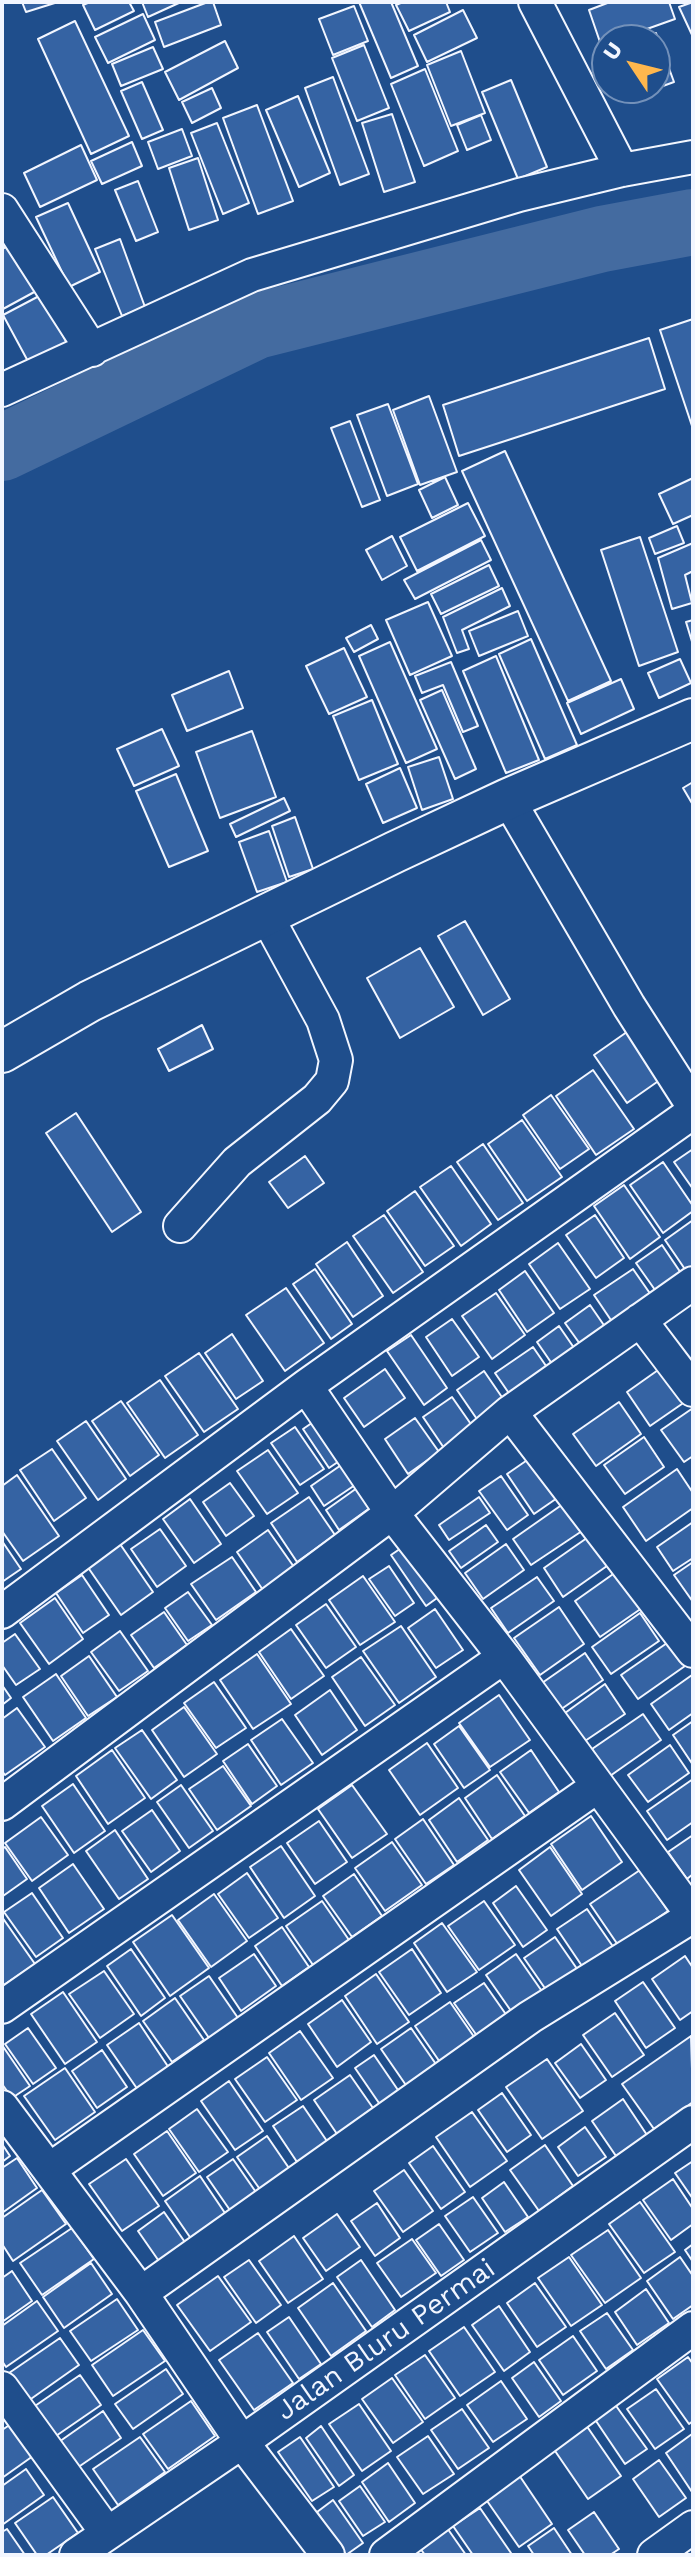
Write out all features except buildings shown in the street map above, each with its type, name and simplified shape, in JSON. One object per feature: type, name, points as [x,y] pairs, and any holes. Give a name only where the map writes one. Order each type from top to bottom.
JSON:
[{"type":"street","points":[[535,2],[622,170]]},
{"type":"street","points":[[2,390],[252,275],[519,195],[622,170],[693,157]]},
{"type":"street","points":[[2,210],[92,350]]},
{"type":"street","points":[[2,1052],[90,1001],[266,915],[508,799],[693,719]]},
{"type":"street","points":[[508,799],[629,1006],[693,1106]]},
{"type":"street","points":[[180,1226],[237,1162],[317,1099],[332,1081],[336,1060],[323,1020],[266,915]]},
{"type":"street","points":[[2,1612],[306,1386],[693,1112]]},
{"type":"street","points":[[2,1804],[392,1513],[510,1412],[693,1283]]},
{"type":"street","points":[[640,1320],[693,1390]]},
{"type":"street","points":[[141,2293],[530,2017],[693,1916],[504,1657],[392,1513],[306,1386]]},
{"type":"street","points":[[510,1412],[693,1651]]},
{"type":"street","points":[[2,2007],[504,1657]]},
{"type":"street","points":[[50,2169],[598,1786]]},
{"type":"street","points":[[2,2107],[141,2293],[242,2442],[328,2555]]},
{"type":"street","name":"Jalan Bluru Permai","points":[[76,2555],[242,2442],[693,2122]]},
{"type":"street","points":[[386,2555],[693,2328]]},
{"type":"street","points":[[2,2388],[107,2533]]},
{"type":"street","points":[[654,2555],[693,2527]]},
{"type":"waterway","points":[[2,448],[256,326],[602,239],[693,222]]}]
